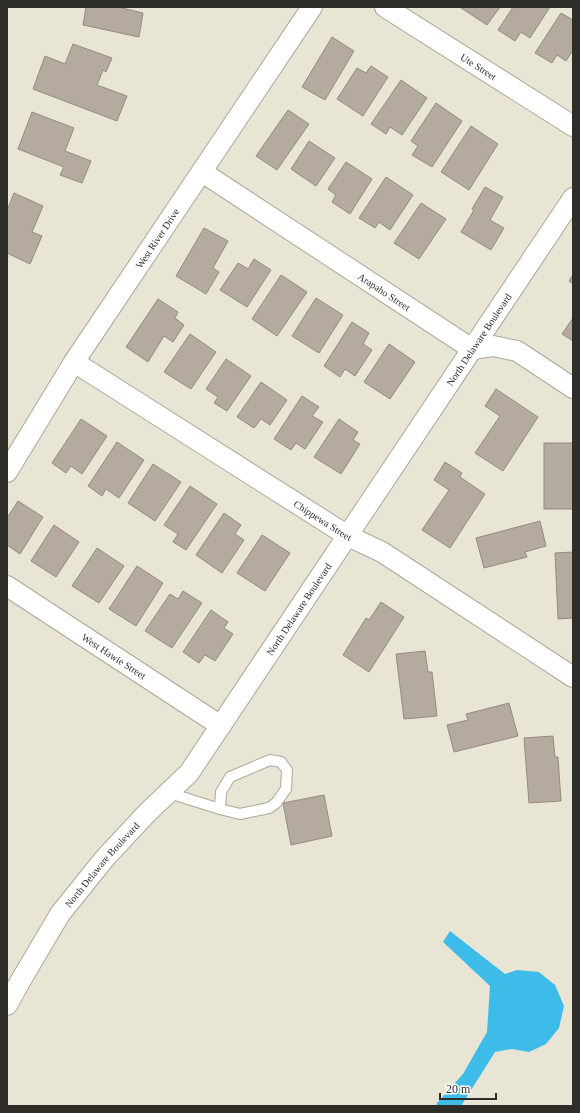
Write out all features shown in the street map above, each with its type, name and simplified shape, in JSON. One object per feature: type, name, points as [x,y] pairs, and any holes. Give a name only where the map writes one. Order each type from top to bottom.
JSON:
[{"type":"street","name":"West River Drive","points":[[9,466],[74,362],[312,7]]},
{"type":"street","name":"Ute Street","points":[[385,7],[573,126]]},
{"type":"street","name":"Arapaho Street","points":[[202,172],[472,349]]},
{"type":"street","name":"North Delaware Boulevard","points":[[7,1005],[60,914],[105,858],[147,813],[189,773],[573,198]]},
{"type":"street","points":[[472,349],[494,346],[516,351],[573,388]]},
{"type":"street","name":"Chippewa Street","points":[[74,362],[348,536],[382,552],[573,677]]},
{"type":"street","name":"West Hawie Street","points":[[7,586],[221,726]]},
{"type":"lane","points":[[169,792],[220,809],[240,814],[269,808],[276,803],[286,788],[287,770],[281,762],[270,760],[230,777],[221,792],[220,809]]},
{"type":"water","points":[[450,931],[505,974],[517,970],[539,972],[555,985],[564,1006],[559,1028],[546,1044],[529,1052],[512,1049],[495,1052],[461,1106],[436,1106],[463,1074],[487,1032],[490,986],[443,942]]},
{"type":"building","points":[[86,7],[123,7],[122,8],[143,13],[139,37],[83,25]]},
{"type":"building","points":[[461,7],[500,7],[487,25]]},
{"type":"building","points":[[513,7],[550,7],[530,38],[521,32],[515,41],[498,30]]},
{"type":"building","points":[[561,13],[573,20],[573,50],[566,61],[557,55],[552,63],[535,53]]},
{"type":"building","points":[[332,37],[354,51],[325,100],[302,87]]},
{"type":"building","points":[[73,44],[112,58],[106,72],[103,70],[97,85],[127,96],[117,121],[33,89],[45,56],[65,64]]},
{"type":"building","points":[[371,66],[388,77],[363,116],[337,99],[357,68],[366,73]]},
{"type":"building","points":[[401,80],[427,98],[402,135],[390,127],[386,134],[371,124]]},
{"type":"building","points":[[436,103],[462,121],[432,167],[412,155],[418,146],[411,141]]},
{"type":"building","points":[[288,110],[309,124],[277,170],[256,156]]},
{"type":"building","points":[[32,112],[74,128],[65,151],[91,161],[82,183],[60,175],[64,167],[18,149]]},
{"type":"building","points":[[471,126],[498,144],[469,190],[441,172]]},
{"type":"building","points":[[309,141],[335,158],[316,186],[291,169]]},
{"type":"building","points":[[346,162],[372,179],[350,214],[332,202],[336,195],[328,189]]},
{"type":"building","points":[[386,177],[413,195],[390,230],[379,222],[375,228],[359,218]]},
{"type":"building","points":[[485,187],[503,197],[490,220],[504,228],[491,250],[461,232]]},
{"type":"building","points":[[14,193],[43,206],[32,232],[42,236],[30,264],[7,253],[7,211]]},
{"type":"building","points":[[421,203],[446,219],[419,259],[394,243]]},
{"type":"building","points":[[204,228],[228,241],[213,268],[219,272],[206,294],[176,276]]},
{"type":"building","points":[[254,259],[271,270],[247,307],[220,290],[238,263],[248,269]]},
{"type":"building","points":[[281,275],[307,292],[277,336],[252,319]]},
{"type":"building","points":[[573,275],[573,284],[569,281]]},
{"type":"building","points":[[316,298],[343,315],[319,353],[292,336]]},
{"type":"building","points":[[158,299],[178,312],[175,318],[184,325],[173,342],[164,336],[148,362],[126,347]]},
{"type":"building","points":[[573,318],[573,341],[562,334]]},
{"type":"building","points":[[352,322],[369,333],[363,344],[372,350],[355,376],[345,369],[340,377],[324,366]]},
{"type":"building","points":[[190,334],[216,352],[191,389],[164,372]]},
{"type":"building","points":[[389,344],[415,362],[390,399],[364,382]]},
{"type":"building","points":[[226,359],[251,376],[227,411],[214,403],[218,397],[206,389]]},
{"type":"building","points":[[261,382],[287,400],[270,425],[261,419],[254,428],[237,417]]},
{"type":"building","points":[[496,389],[538,417],[503,471],[475,453],[500,416],[485,406]]},
{"type":"building","points":[[302,396],[319,407],[312,416],[323,422],[305,449],[296,443],[291,450],[274,439]]},
{"type":"building","points":[[81,419],[107,436],[82,474],[71,466],[66,473],[52,463]]},
{"type":"building","points":[[339,419],[358,432],[353,440],[360,444],[341,474],[314,457]]},
{"type":"building","points":[[117,442],[144,460],[119,498],[106,489],[102,496],[88,486]]},
{"type":"building","points":[[544,443],[573,443],[573,509],[544,509]]},
{"type":"building","points":[[445,462],[462,473],[460,477],[485,494],[450,548],[422,530],[449,490],[434,480]]},
{"type":"building","points":[[153,464],[181,482],[155,521],[128,503]]},
{"type":"building","points":[[190,486],[217,504],[186,550],[173,542],[178,534],[164,525]]},
{"type":"building","points":[[18,501],[43,517],[20,554],[7,545],[7,518]]},
{"type":"building","points":[[224,513],[241,525],[235,534],[244,540],[222,573],[196,555]]},
{"type":"building","points":[[540,521],[546,546],[525,552],[527,557],[484,568],[476,538]]},
{"type":"building","points":[[54,525],[79,542],[56,577],[31,561]]},
{"type":"building","points":[[262,535],[290,553],[265,591],[237,573]]},
{"type":"building","points":[[97,548],[124,566],[99,603],[72,586]]},
{"type":"building","points":[[573,552],[573,618],[558,619],[555,553]]},
{"type":"building","points":[[137,566],[163,583],[136,626],[109,609]]},
{"type":"building","points":[[183,591],[202,603],[172,648],[145,631],[170,594],[178,599]]},
{"type":"building","points":[[381,602],[404,617],[369,672],[343,655],[366,618],[369,620]]},
{"type":"building","points":[[211,610],[228,622],[224,628],[233,634],[215,661],[205,655],[199,663],[183,652]]},
{"type":"building","points":[[425,651],[428,672],[432,672],[437,716],[404,719],[396,654]]},
{"type":"building","points":[[509,703],[518,736],[454,752],[447,725],[468,720],[466,714]]},
{"type":"building","points":[[553,736],[555,757],[558,757],[561,801],[529,803],[524,738]]},
{"type":"building","points":[[324,795],[332,836],[291,845],[283,803]]}]
